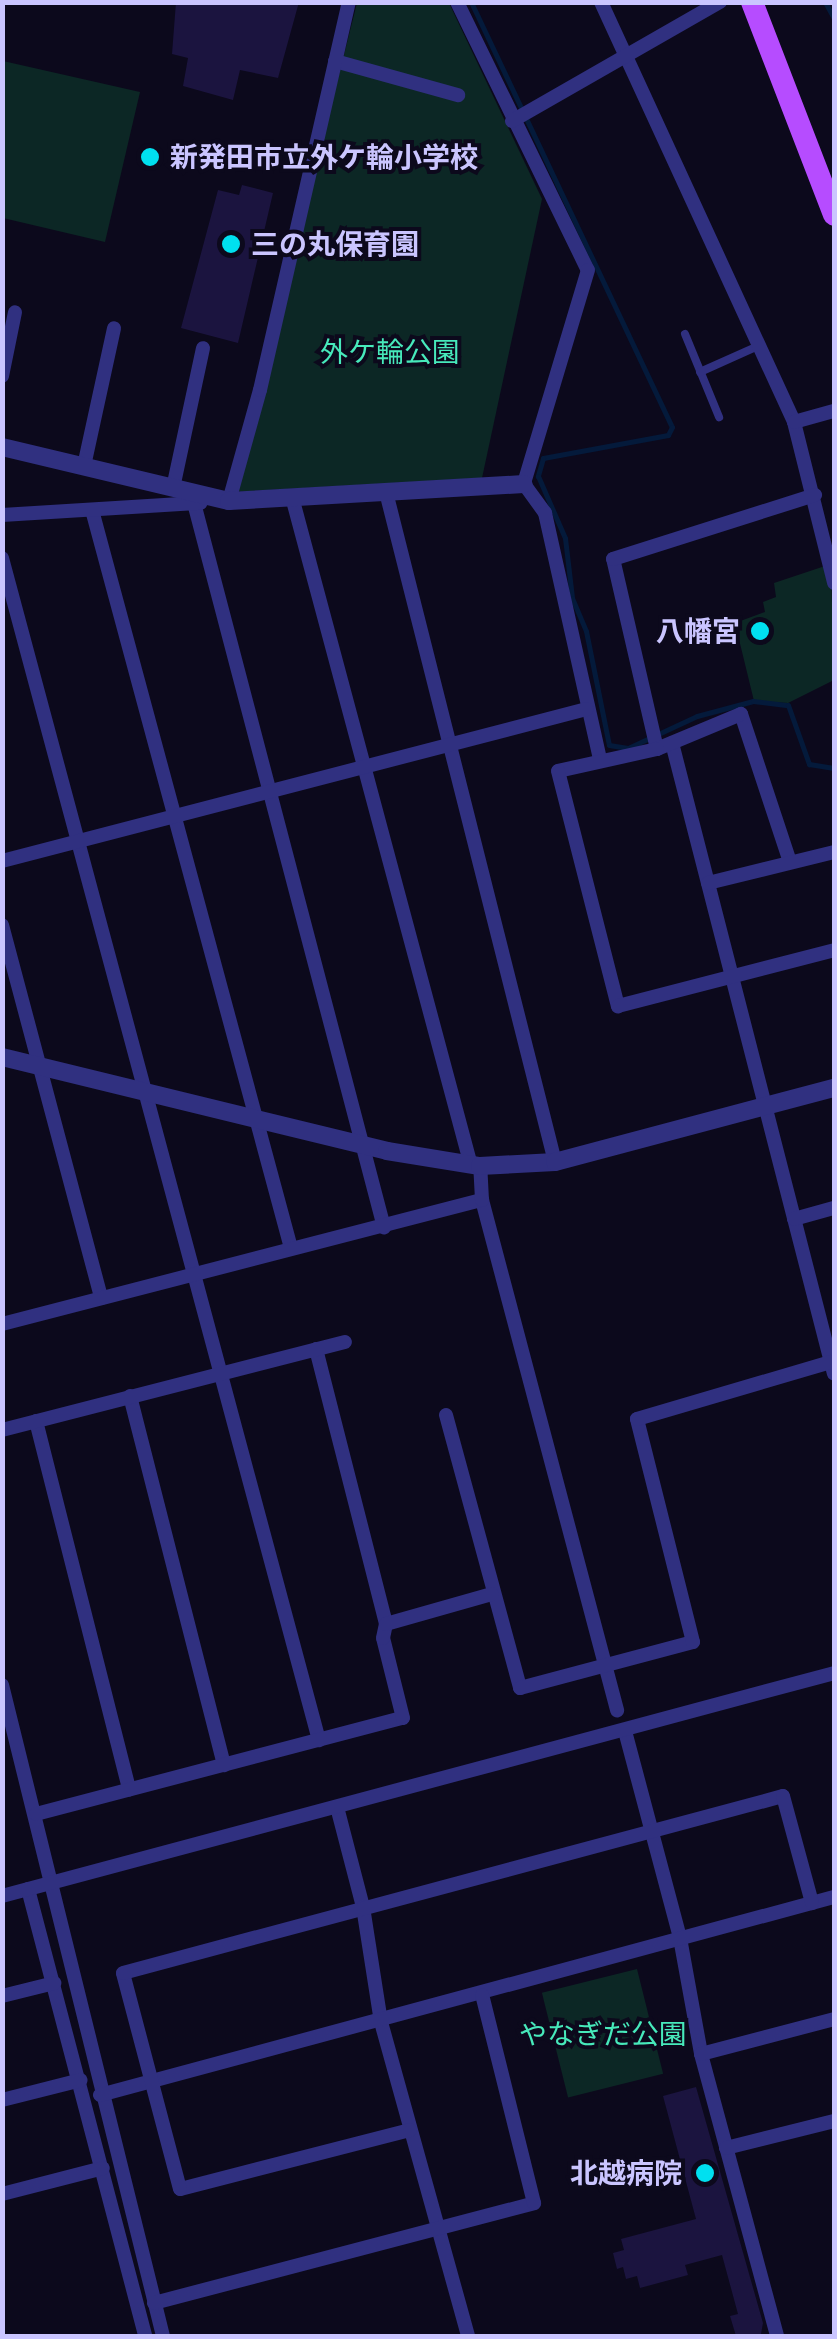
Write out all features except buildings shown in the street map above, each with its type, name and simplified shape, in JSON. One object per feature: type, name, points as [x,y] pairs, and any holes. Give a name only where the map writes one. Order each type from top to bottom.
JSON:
[{"type":"main road","points":[[752,2],[830,188],[834,215]]},
{"type":"street","points":[[228,501],[349,2]]},
{"type":"street","points":[[457,2],[512,122],[588,270],[524,484]]},
{"type":"street","points":[[601,2],[762,345],[794,422],[816,495],[834,583]]},
{"type":"street","points":[[512,122],[720,2]]},
{"type":"street","points":[[335,61],[458,95]]},
{"type":"street","points":[[2,376],[15,312]]},
{"type":"street","points":[[84,466],[114,328]]},
{"type":"street","points":[[173,488],[204,348]]},
{"type":"street","points":[[794,422],[834,411]]},
{"type":"street","points":[[2,446],[228,501]]},
{"type":"street","points":[[2,515],[524,484]]},
{"type":"street","points":[[524,484],[545,512],[600,759]]},
{"type":"street","points":[[386,492],[555,1162]]},
{"type":"street","points":[[446,1414],[520,1688],[693,1642],[637,1419],[832,1368],[763,1106],[733,974],[664,746],[614,559],[816,495]]},
{"type":"street","points":[[292,497],[475,1164],[617,1710]]},
{"type":"street","points":[[194,503],[384,1227]]},
{"type":"street","points":[[92,510],[290,1248]]},
{"type":"street","points":[[2,558],[197,1271],[320,1740]]},
{"type":"street","points":[[2,861],[448,748],[587,708]]},
{"type":"street","points":[[790,862],[740,714],[664,746],[558,771],[618,1006],[834,950]]},
{"type":"street","points":[[708,882],[834,852]]},
{"type":"street","points":[[2,925],[101,1298]]},
{"type":"street","points":[[2,1058],[362,1143],[475,1164],[555,1162],[834,1088]]},
{"type":"street","points":[[3,1323],[482,1200]]},
{"type":"street","points":[[794,1220],[834,1208]]},
{"type":"street","points":[[2,1430],[346,1342]]},
{"type":"street","points":[[36,1814],[403,1718],[383,1638],[386,1624],[316,1349]]},
{"type":"street","points":[[130,1396],[224,1764]]},
{"type":"street","points":[[36,1421],[129,1790]]},
{"type":"street","points":[[386,1624],[492,1594]]},
{"type":"street","points":[[2,1896],[834,1673]]},
{"type":"street","points":[[2,1685],[53,1882],[100,2095],[163,2336]]},
{"type":"street","points":[[625,1731],[680,1938],[701,2054],[777,2336]]},
{"type":"street","points":[[410,2130],[180,2189],[123,1973],[784,1796],[812,1903]]},
{"type":"street","points":[[336,1807],[363,1907],[381,2022],[468,2336]]},
{"type":"street","points":[[28,1890],[145,2336]]},
{"type":"street","points":[[100,2095],[834,1897]]},
{"type":"street","points":[[2,1996],[54,1983]]},
{"type":"street","points":[[154,2303],[534,2203],[482,1995]]},
{"type":"street","points":[[701,2054],[834,2019]]},
{"type":"street","points":[[2,2100],[80,2080]]},
{"type":"street","points":[[726,2148],[834,2121]]},
{"type":"street","points":[[2,2194],[103,2168]]},
{"type":"lane","points":[[684,334],[719,417]]},
{"type":"lane","points":[[700,372],[762,345]]},
{"type":"green space","name":"外ケ輪公園","points":[[357,3],[449,3],[542,199],[482,478],[234,492]]},
{"type":"green space","points":[[3,61],[140,92],[105,242],[3,218]]},
{"type":"green space","points":[[831,564],[834,680],[788,703],[754,701],[735,623],[765,612],[763,602],[776,597],[774,583]]},
{"type":"green space","name":"やなぎだ公園","points":[[637,1969],[663,2074],[568,2098],[542,1993]]},
{"type":"waterway","points":[[471,2],[672,427],[668,435],[543,458],[538,476],[565,538],[572,598],[586,631],[609,745],[628,748],[697,716],[753,701],[788,705],[809,764],[834,768]]},
{"type":"waterway","points":[[825,2],[834,18]]},
{"type":"place","name":"新発田市立外ケ輪小学校","points":[[150,157]]},
{"type":"place","name":"三の丸保育園","points":[[231,244]]},
{"type":"place","name":"八幡宮","points":[[760,631]]},
{"type":"place","name":"北越病院","points":[[705,2173]]}]
